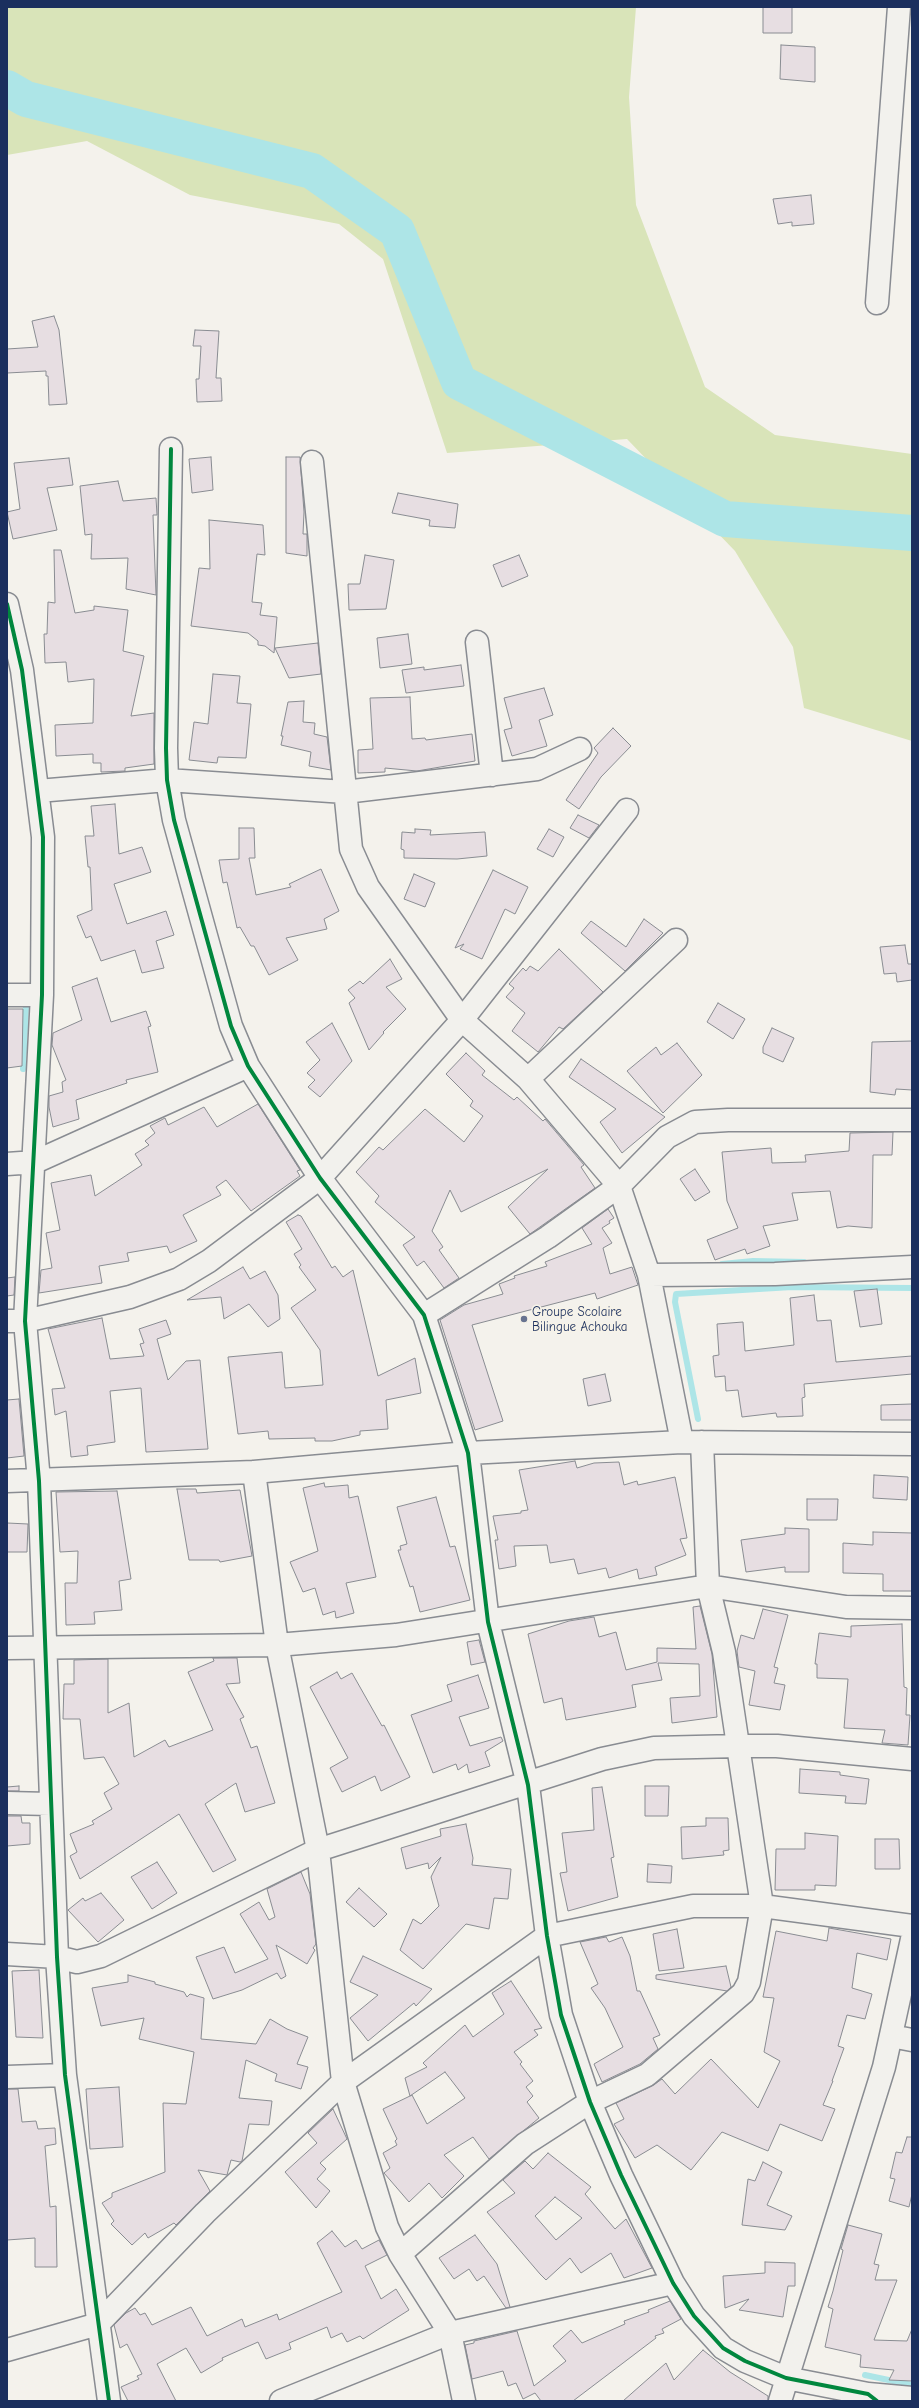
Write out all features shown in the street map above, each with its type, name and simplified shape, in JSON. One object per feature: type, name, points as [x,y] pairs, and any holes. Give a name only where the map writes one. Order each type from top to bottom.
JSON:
[{"type":"street","points":[[877,303],[900,7]]},
{"type":"street","points":[[171,449],[166,748],[167,780],[174,820],[231,1026],[248,1066],[320,1178],[424,1315],[468,1453],[488,1622],[528,1785],[547,1936],[561,2015],[590,2102],[621,2175],[673,2283],[694,2316],[723,2348],[745,2361],[786,2378],[873,2398],[912,2398]]},
{"type":"street","points":[[312,462],[351,849],[368,887],[462,1020],[528,1080],[619,1186],[649,1275],[692,1442],[708,1586],[724,1652],[762,1906],[749,1982],[743,1994],[647,2075],[590,2102],[525,2144],[400,2254]]},
{"type":"street","points":[[7,604],[22,670],[43,837],[42,995],[35,1162],[16,1321],[39,1481],[50,1804],[57,1957],[65,2075],[109,2401]]},
{"type":"street","points":[[477,642],[492,775]]},
{"type":"street","points":[[38,791],[167,780],[345,792],[537,769],[580,749]]},
{"type":"street","points":[[16,1321],[130,1297],[179,1279],[209,1261],[320,1178],[462,1020],[627,810]]},
{"type":"street","points":[[528,1080],[676,940]]},
{"type":"street","points":[[7,995],[42,995]]},
{"type":"street","points":[[7,1164],[35,1162],[248,1066]]},
{"type":"street","points":[[424,1315],[548,1237],[619,1186],[667,1138],[695,1122],[912,1120]]},
{"type":"street","points":[[649,1275],[775,1274],[912,1268]]},
{"type":"street","points":[[7,1481],[254,1472],[468,1453],[692,1442],[912,1444]]},
{"type":"street","points":[[254,1472],[277,1645],[318,1850],[343,2082],[387,2227],[400,2254],[450,2333],[464,2401]]},
{"type":"street","points":[[7,1648],[277,1645],[396,1635],[488,1622],[708,1586],[846,1607],[912,1608]]},
{"type":"street","points":[[7,1954],[57,1957],[77,1962],[100,1956],[318,1850],[528,1785],[602,1759],[654,1748],[777,1746],[912,1759]]},
{"type":"street","points":[[7,1804],[50,1804]]},
{"type":"street","points":[[7,2350],[98,2324],[205,2213],[343,2082],[547,1936],[694,1906],[762,1906],[912,1926]]},
{"type":"street","points":[[780,2401],[884,2067],[902,2038],[912,1939]]},
{"type":"street","points":[[7,2077],[65,2075]]},
{"type":"street","points":[[281,2401],[450,2333],[673,2283]]},
{"type":"green space","points":[[7,7],[636,7],[629,97],[636,205],[705,387],[775,435],[912,454],[912,741],[804,708],[793,647],[735,551],[627,439],[447,453],[383,259],[339,224],[190,195],[87,141],[7,155]]},
{"type":"building","points":[[763,7],[792,7],[792,33],[763,33]]},
{"type":"building","points":[[781,45],[815,47],[815,82],[780,79]]},
{"type":"building","points":[[811,195],[814,224],[792,226],[792,222],[778,224],[773,199]]},
{"type":"building","points":[[54,316],[59,330],[67,404],[49,405],[48,376],[46,376],[46,371],[7,373],[7,349],[38,347],[32,321]]},
{"type":"building","points":[[195,330],[219,331],[216,378],[221,378],[222,401],[197,402],[196,379],[199,379],[201,346],[193,346]]},
{"type":"building","points":[[211,457],[213,490],[192,493],[189,459]]},
{"type":"building","points":[[286,457],[300,457],[304,512],[303,534],[307,534],[307,556],[286,553]]},
{"type":"building","points":[[69,458],[73,485],[47,488],[57,530],[13,539],[7,512],[20,509],[14,463]]},
{"type":"building","points":[[118,481],[123,501],[156,498],[157,515],[153,515],[156,595],[126,589],[128,558],[91,559],[92,534],[85,535],[80,486]]},
{"type":"building","points":[[398,493],[458,504],[455,528],[429,526],[430,520],[392,513]]},
{"type":"building","points":[[209,520],[263,525],[265,555],[257,554],[252,602],[262,603],[260,615],[277,617],[274,653],[265,646],[258,645],[258,641],[248,633],[191,626],[199,568],[210,569]]},
{"type":"building","points":[[54,550],[61,550],[75,613],[94,610],[94,606],[128,610],[123,651],[144,656],[131,716],[154,713],[154,764],[125,768],[125,771],[101,772],[101,763],[93,763],[93,754],[56,756],[55,725],[93,723],[94,679],[68,682],[66,662],[45,663],[44,634],[47,634],[48,602],[55,603]]},
{"type":"building","points":[[365,555],[394,560],[386,609],[349,610],[348,584],[360,584]]},
{"type":"building","points":[[519,555],[528,576],[502,587],[493,565]]},
{"type":"building","points":[[408,634],[412,664],[380,668],[377,638]]},
{"type":"building","points":[[318,643],[321,674],[289,678],[275,648]]},
{"type":"building","points":[[461,665],[464,686],[406,693],[402,670],[424,667],[424,670]]},
{"type":"building","points":[[213,674],[240,676],[237,703],[251,704],[246,758],[218,757],[217,763],[189,760],[194,722],[208,724]]},
{"type":"building","points":[[544,688],[553,715],[539,720],[547,746],[512,756],[504,730],[512,728],[504,698]]},
{"type":"building","points":[[410,697],[412,739],[425,738],[426,740],[472,734],[475,761],[417,771],[385,768],[385,772],[358,773],[358,750],[373,749],[370,698]]},
{"type":"building","points":[[304,701],[303,722],[315,723],[314,734],[327,737],[331,770],[309,766],[311,752],[281,745],[283,736],[281,736],[288,702]]},
{"type":"building","points":[[613,728],[631,746],[601,777],[579,809],[566,800],[598,753],[594,748]]},
{"type":"building","points":[[115,804],[119,854],[142,847],[151,872],[114,884],[127,924],[166,911],[174,935],[156,941],[164,968],[142,973],[135,950],[101,961],[91,936],[86,938],[77,916],[92,910],[90,867],[88,867],[85,836],[94,836],[91,806]]},
{"type":"building","points":[[578,815],[599,825],[589,838],[570,828]]},
{"type":"building","points":[[239,828],[254,828],[255,858],[249,858],[256,895],[291,887],[289,884],[321,869],[339,911],[324,919],[327,929],[286,938],[298,960],[269,975],[254,946],[251,946],[240,927],[237,928],[227,882],[223,883],[219,860],[239,859]]},
{"type":"building","points":[[415,829],[431,830],[430,835],[485,832],[487,856],[457,859],[404,858],[404,850],[401,849],[402,832],[415,833]]},
{"type":"building","points":[[549,829],[564,837],[553,857],[537,849]]},
{"type":"building","points":[[493,870],[528,887],[515,914],[505,909],[482,959],[460,949],[464,944],[455,948]]},
{"type":"building","points":[[414,874],[435,883],[425,907],[404,899]]},
{"type":"building","points":[[644,919],[663,933],[625,971],[581,933],[591,921],[626,947]]},
{"type":"building","points":[[905,945],[908,964],[912,964],[912,980],[897,982],[896,973],[884,974],[880,947]]},
{"type":"building","points":[[559,949],[603,992],[563,1029],[559,1027],[538,1052],[512,1031],[525,1013],[506,997],[514,988],[509,984],[523,968],[526,971],[530,966],[538,971]]},
{"type":"building","points":[[390,959],[402,979],[386,987],[406,1009],[383,1032],[384,1033],[369,1050],[349,1003],[355,998],[348,990],[360,981],[363,984]]},
{"type":"building","points":[[97,978],[111,1022],[146,1011],[151,1026],[148,1027],[158,1072],[126,1080],[127,1083],[76,1100],[79,1119],[53,1127],[49,1107],[49,1096],[63,1092],[62,1082],[66,1080],[52,1045],[53,1033],[82,1020],[72,987]]},
{"type":"building","points":[[718,1003],[745,1019],[733,1039],[707,1022]]},
{"type":"building","points":[[7,1009],[23,1009],[22,1066],[7,1068]]},
{"type":"building","points":[[332,1023],[352,1061],[320,1097],[308,1087],[315,1080],[307,1073],[320,1060],[306,1042]]},
{"type":"building","points":[[772,1028],[794,1038],[783,1062],[763,1053],[763,1047]]},
{"type":"building","points":[[912,1041],[912,1090],[896,1089],[895,1095],[870,1092],[872,1042]]},
{"type":"building","points":[[677,1043],[702,1075],[663,1113],[627,1071],[656,1047],[661,1055]]},
{"type":"building","points":[[466,1053],[485,1071],[482,1075],[514,1100],[517,1097],[543,1121],[545,1119],[584,1165],[581,1167],[595,1188],[530,1234],[508,1207],[548,1169],[461,1212],[450,1190],[432,1231],[443,1247],[439,1250],[459,1278],[444,1288],[424,1261],[417,1266],[403,1245],[415,1237],[375,1202],[379,1196],[356,1172],[379,1147],[383,1150],[425,1109],[464,1142],[483,1116],[470,1106],[473,1101],[446,1074]]},
{"type":"building","points":[[581,1059],[665,1117],[622,1153],[600,1122],[616,1109],[569,1077]]},
{"type":"building","points":[[258,1104],[300,1170],[297,1171],[300,1176],[251,1211],[226,1180],[216,1187],[221,1195],[183,1215],[197,1241],[170,1253],[167,1246],[127,1253],[129,1261],[99,1266],[102,1283],[39,1293],[41,1270],[52,1268],[46,1233],[60,1230],[51,1183],[91,1175],[95,1196],[142,1165],[135,1154],[149,1145],[145,1141],[155,1133],[150,1126],[165,1118],[168,1125],[204,1107],[217,1127]]},
{"type":"building","points":[[893,1132],[892,1155],[873,1155],[872,1228],[848,1226],[837,1228],[830,1191],[792,1193],[798,1220],[763,1226],[770,1246],[747,1254],[745,1249],[715,1260],[707,1240],[738,1228],[727,1201],[722,1152],[771,1148],[772,1163],[806,1162],[805,1155],[849,1151],[850,1133]]},
{"type":"building","points":[[695,1169],[710,1192],[695,1201],[680,1179]]},
{"type":"building","points":[[608,1209],[614,1218],[609,1221],[610,1223],[602,1228],[612,1243],[603,1248],[610,1274],[632,1267],[638,1285],[597,1299],[595,1293],[472,1325],[503,1421],[475,1430],[440,1320],[464,1305],[503,1294],[499,1284],[515,1278],[514,1276],[547,1266],[545,1262],[592,1244],[582,1228]]},
{"type":"building","points":[[298,1215],[301,1216],[332,1268],[335,1266],[343,1277],[353,1270],[378,1376],[415,1358],[421,1393],[386,1400],[388,1429],[360,1431],[360,1435],[332,1441],[315,1441],[315,1438],[269,1439],[268,1431],[238,1434],[228,1357],[282,1352],[285,1388],[323,1385],[320,1350],[291,1308],[316,1290],[299,1267],[301,1265],[294,1254],[302,1249],[286,1222]]},
{"type":"building","points":[[243,1267],[250,1279],[265,1271],[278,1295],[280,1319],[268,1327],[249,1304],[224,1319],[221,1297],[187,1300]]},
{"type":"building","points":[[15,1277],[14,1295],[7,1296],[7,1278]]},
{"type":"building","points":[[877,1289],[882,1324],[860,1327],[854,1291]]},
{"type":"building","points":[[814,1295],[817,1321],[831,1320],[836,1362],[912,1356],[912,1374],[804,1384],[805,1397],[802,1398],[803,1416],[777,1417],[776,1413],[742,1417],[738,1390],[726,1391],[725,1376],[715,1377],[713,1356],[719,1355],[717,1324],[743,1322],[745,1351],[794,1345],[790,1298]]},
{"type":"building","points":[[102,1318],[110,1359],[144,1356],[140,1344],[144,1343],[139,1329],[166,1320],[171,1334],[157,1339],[168,1380],[186,1361],[200,1360],[208,1449],[146,1452],[141,1388],[110,1391],[115,1442],[87,1446],[88,1455],[71,1457],[66,1411],[55,1415],[52,1389],[65,1388],[48,1329]]},
{"type":"building","points":[[605,1374],[611,1401],[588,1406],[583,1379]]},
{"type":"building","points":[[19,1399],[24,1456],[7,1458],[7,1400]]},
{"type":"building","points":[[912,1404],[912,1420],[881,1420],[881,1405]]},
{"type":"building","points":[[575,1461],[577,1468],[594,1463],[619,1462],[624,1485],[637,1481],[638,1485],[675,1477],[687,1538],[680,1539],[686,1555],[655,1567],[657,1575],[639,1579],[637,1569],[609,1578],[606,1568],[578,1574],[574,1559],[550,1563],[547,1545],[514,1546],[516,1566],[499,1569],[495,1540],[498,1540],[493,1516],[521,1513],[521,1511],[528,1510],[519,1470]]},
{"type":"building","points":[[874,1475],[908,1477],[907,1500],[873,1498]]},
{"type":"building","points":[[324,1483],[325,1487],[348,1485],[349,1498],[358,1496],[376,1577],[346,1583],[354,1613],[336,1618],[335,1611],[323,1615],[315,1588],[303,1592],[290,1562],[318,1551],[303,1488]]},
{"type":"building","points":[[177,1489],[196,1489],[197,1493],[240,1490],[252,1556],[220,1562],[219,1560],[189,1560]]},
{"type":"building","points":[[117,1491],[131,1579],[119,1581],[122,1610],[94,1612],[95,1624],[66,1625],[65,1583],[77,1583],[78,1551],[60,1552],[56,1492]]},
{"type":"building","points":[[436,1497],[450,1547],[455,1546],[470,1600],[420,1612],[413,1586],[410,1587],[398,1550],[401,1550],[400,1546],[407,1544],[397,1507]]},
{"type":"building","points":[[807,1499],[838,1499],[837,1520],[807,1520]]},
{"type":"building","points":[[7,1523],[28,1524],[27,1552],[7,1552]]},
{"type":"building","points":[[785,1528],[809,1529],[809,1572],[785,1572],[785,1567],[746,1572],[741,1540],[785,1534]]},
{"type":"building","points":[[873,1532],[912,1533],[912,1591],[883,1591],[883,1574],[843,1573],[843,1543],[873,1545]]},
{"type":"building","points":[[700,1606],[712,1654],[717,1717],[672,1723],[670,1698],[700,1696],[699,1664],[658,1663],[662,1680],[632,1685],[636,1707],[566,1720],[562,1698],[544,1703],[528,1634],[569,1621],[594,1617],[599,1637],[616,1632],[626,1670],[657,1662],[657,1648],[696,1649],[693,1607]]},
{"type":"building","points":[[763,1609],[788,1615],[774,1667],[778,1668],[774,1683],[785,1685],[780,1710],[749,1705],[755,1671],[739,1667],[737,1651],[741,1635],[754,1639]]},
{"type":"building","points":[[902,1624],[904,1687],[907,1688],[906,1715],[910,1715],[908,1745],[882,1743],[885,1730],[844,1728],[848,1679],[817,1678],[817,1664],[815,1664],[819,1633],[851,1637],[851,1626]]},
{"type":"building","points":[[479,1640],[485,1662],[471,1665],[467,1642]]},
{"type":"building","points":[[213,1658],[237,1658],[240,1683],[226,1684],[244,1717],[240,1719],[251,1748],[257,1746],[275,1803],[245,1812],[236,1783],[205,1804],[236,1860],[213,1872],[179,1814],[80,1879],[70,1856],[77,1852],[70,1834],[94,1824],[92,1821],[112,1809],[104,1793],[119,1784],[104,1757],[84,1759],[80,1719],[63,1719],[64,1684],[74,1684],[74,1660],[108,1659],[108,1713],[129,1703],[134,1757],[165,1740],[169,1747],[213,1730],[188,1672],[214,1661]]},
{"type":"building","points":[[337,1672],[341,1679],[352,1673],[382,1726],[384,1725],[410,1777],[381,1791],[375,1776],[342,1792],[330,1768],[348,1758],[310,1687]]},
{"type":"building","points":[[478,1675],[489,1708],[459,1717],[470,1746],[501,1737],[503,1741],[485,1752],[490,1766],[469,1773],[467,1764],[458,1770],[456,1764],[433,1773],[411,1715],[452,1701],[447,1685]]},
{"type":"building","points":[[800,1769],[840,1772],[840,1775],[869,1779],[866,1804],[845,1803],[846,1796],[799,1793]]},
{"type":"building","points":[[19,1786],[19,1791],[7,1791],[7,1787]]},
{"type":"building","points":[[645,1786],[669,1786],[668,1816],[645,1816]]},
{"type":"building","points":[[602,1787],[614,1857],[611,1858],[618,1897],[568,1911],[560,1873],[567,1872],[562,1833],[594,1830],[592,1788]]},
{"type":"building","points":[[7,1816],[21,1816],[22,1823],[30,1823],[30,1844],[7,1846]]},
{"type":"building","points":[[706,1818],[728,1818],[729,1850],[723,1851],[724,1855],[682,1859],[681,1827],[706,1826]]},
{"type":"building","points":[[466,1824],[473,1858],[472,1865],[511,1869],[508,1899],[494,1898],[489,1929],[466,1924],[423,1969],[400,1950],[413,1919],[421,1924],[439,1906],[431,1877],[441,1857],[429,1869],[428,1863],[406,1869],[401,1848],[441,1836],[440,1829]]},
{"type":"building","points":[[805,1833],[838,1836],[836,1886],[815,1885],[815,1890],[775,1890],[776,1849],[805,1849]]},
{"type":"building","points":[[875,1839],[899,1839],[900,1869],[875,1869]]},
{"type":"building","points":[[157,1862],[177,1893],[152,1909],[131,1877]]},
{"type":"building","points":[[648,1864],[672,1866],[671,1883],[647,1882]]},
{"type":"building","points":[[301,1872],[310,1894],[316,1944],[313,1948],[315,1950],[307,1964],[276,1945],[286,1976],[281,1979],[277,1973],[242,1990],[213,1999],[196,1957],[224,1947],[235,1973],[268,1959],[240,1914],[259,1902],[269,1920],[275,1917],[267,1889]]},
{"type":"building","points":[[359,1888],[387,1914],[374,1927],[346,1902]]},
{"type":"building","points":[[101,1893],[124,1920],[98,1942],[68,1910],[83,1898],[85,1901]]},
{"type":"building","points":[[829,1928],[891,1939],[887,1960],[857,1953],[852,1988],[872,1994],[865,2019],[847,2015],[838,2046],[844,2048],[823,2105],[835,2109],[822,2141],[780,2124],[768,2151],[722,2132],[691,2170],[657,2145],[635,2158],[614,2124],[624,2119],[616,2103],[652,2086],[662,2079],[675,2094],[711,2059],[758,2108],[780,2061],[764,2052],[774,1998],[763,1997],[776,1931],[827,1941]]},
{"type":"building","points":[[677,1929],[684,1968],[659,1971],[653,1934]]},
{"type":"building","points":[[606,1937],[609,1942],[622,1937],[630,1956],[637,1991],[640,1991],[660,2035],[653,2038],[658,2049],[640,2064],[602,2082],[594,2064],[623,2047],[605,2008],[591,1988],[598,1984],[580,1942]]},
{"type":"building","points":[[363,1956],[432,1989],[416,2006],[414,2003],[368,2041],[350,2018],[378,1995],[350,1982]]},
{"type":"building","points":[[726,1966],[731,1987],[727,1991],[656,1979],[656,1975]]},
{"type":"building","points":[[39,1970],[43,2038],[16,2037],[12,1971]]},
{"type":"building","points":[[128,1975],[184,1992],[187,1997],[190,1994],[204,1998],[201,2039],[256,2044],[270,2019],[287,2029],[308,2037],[297,2064],[308,2067],[301,2089],[275,2081],[277,2074],[246,2060],[239,2098],[272,2101],[269,2125],[249,2124],[242,2161],[231,2160],[227,2175],[198,2170],[210,2191],[176,2225],[174,2223],[148,2238],[145,2233],[132,2245],[111,2224],[114,2221],[102,2203],[112,2197],[112,2193],[165,2172],[163,2103],[186,2104],[194,2052],[139,2039],[144,2018],[101,2026],[92,1988],[128,1982]]},
{"type":"building","points":[[511,1981],[542,2028],[534,2030],[538,2035],[514,2052],[522,2062],[520,2064],[533,2081],[526,2087],[533,2096],[527,2102],[539,2118],[489,2159],[473,2137],[444,2155],[464,2176],[442,2198],[429,2183],[409,2202],[384,2173],[390,2168],[383,2153],[397,2145],[395,2141],[397,2139],[383,2109],[410,2096],[405,2078],[427,2067],[423,2063],[465,2025],[473,2037],[504,2014],[492,1993]],"holes":[[[445,2072],[465,2098],[427,2124],[412,2095],[410,2096]]]},
{"type":"building","points":[[119,2087],[123,2147],[90,2149],[86,2089]]},
{"type":"building","points":[[7,2089],[18,2089],[22,2122],[36,2121],[38,2129],[55,2128],[56,2144],[45,2146],[50,2207],[56,2206],[57,2267],[35,2267],[35,2238],[7,2240]]},
{"type":"building","points":[[333,2109],[347,2139],[320,2163],[326,2169],[317,2179],[330,2191],[316,2208],[285,2172],[317,2143],[308,2133]]},
{"type":"building","points":[[907,2137],[912,2137],[912,2194],[909,2207],[889,2201],[895,2179],[890,2178],[896,2152],[902,2153]]},
{"type":"building","points":[[548,2153],[591,2187],[585,2194],[615,2229],[626,2219],[652,2268],[624,2278],[611,2253],[581,2273],[570,2258],[546,2280],[487,2212],[515,2193],[503,2180],[525,2161],[533,2169]],"holes":[[[555,2197],[582,2218],[556,2240],[535,2216]]]},
{"type":"building","points":[[763,2162],[782,2172],[767,2205],[792,2216],[785,2230],[742,2225],[748,2179],[755,2181]]},
{"type":"building","points":[[848,2225],[882,2234],[874,2264],[879,2265],[875,2280],[897,2280],[874,2340],[907,2341],[912,2329],[912,2381],[889,2380],[894,2370],[860,2367],[861,2355],[825,2347],[833,2309],[828,2307]]},
{"type":"building","points":[[332,2231],[345,2247],[356,2240],[362,2249],[379,2240],[387,2255],[365,2266],[381,2299],[396,2289],[409,2310],[363,2339],[360,2336],[347,2342],[342,2333],[331,2338],[327,2327],[289,2343],[291,2349],[266,2359],[258,2342],[222,2358],[223,2360],[201,2373],[186,2348],[157,2364],[176,2401],[128,2401],[121,2387],[139,2379],[137,2376],[142,2374],[127,2344],[120,2348],[114,2325],[126,2313],[135,2308],[140,2315],[145,2313],[152,2325],[191,2307],[207,2336],[242,2319],[245,2327],[277,2314],[279,2320],[342,2292],[317,2243]]},
{"type":"building","points":[[475,2235],[497,2264],[510,2307],[506,2308],[484,2276],[477,2281],[469,2269],[454,2279],[439,2258]]},
{"type":"building","points":[[765,2262],[795,2263],[795,2286],[788,2286],[783,2317],[739,2310],[749,2299],[725,2308],[723,2276],[765,2273]]},
{"type":"building","points":[[670,2301],[681,2319],[662,2329],[664,2333],[655,2336],[656,2338],[573,2401],[541,2401],[535,2393],[523,2399],[516,2383],[508,2386],[503,2371],[472,2379],[465,2345],[474,2343],[474,2341],[517,2331],[534,2386],[566,2361],[553,2346],[571,2330],[582,2343],[625,2324],[624,2321],[649,2312],[648,2310]]},
{"type":"building","points":[[703,2350],[730,2372],[768,2396],[768,2401],[623,2401],[666,2363],[674,2380]]},
{"type":"waterway","points":[[7,88],[26,99],[312,171],[397,231],[459,382],[725,519],[912,533]]},
{"type":"waterway","points":[[23,1069],[26,1006]]},
{"type":"waterway","points":[[722,1264],[753,1261],[804,1262]]},
{"type":"waterway","points":[[698,1419],[675,1302],[676,1294],[792,1287],[912,1288]]},
{"type":"waterway","points":[[865,2375],[912,2385]]},
{"type":"cycle path","points":[[171,449],[166,748],[167,780],[174,820],[231,1026],[248,1066],[320,1178],[424,1315],[468,1453],[488,1622],[528,1785],[547,1936],[561,2015],[590,2102],[621,2175],[673,2283],[694,2316],[723,2348],[745,2361],[786,2378],[868,2394],[877,2401]]},
{"type":"cycle path","points":[[7,604],[22,670],[43,837],[42,995],[25,1321],[39,1481],[57,1957],[65,2075],[109,2401]]},
{"type":"place","name":"Groupe Scolaire Bilingue Achouka","points":[[524,1319]]}]
